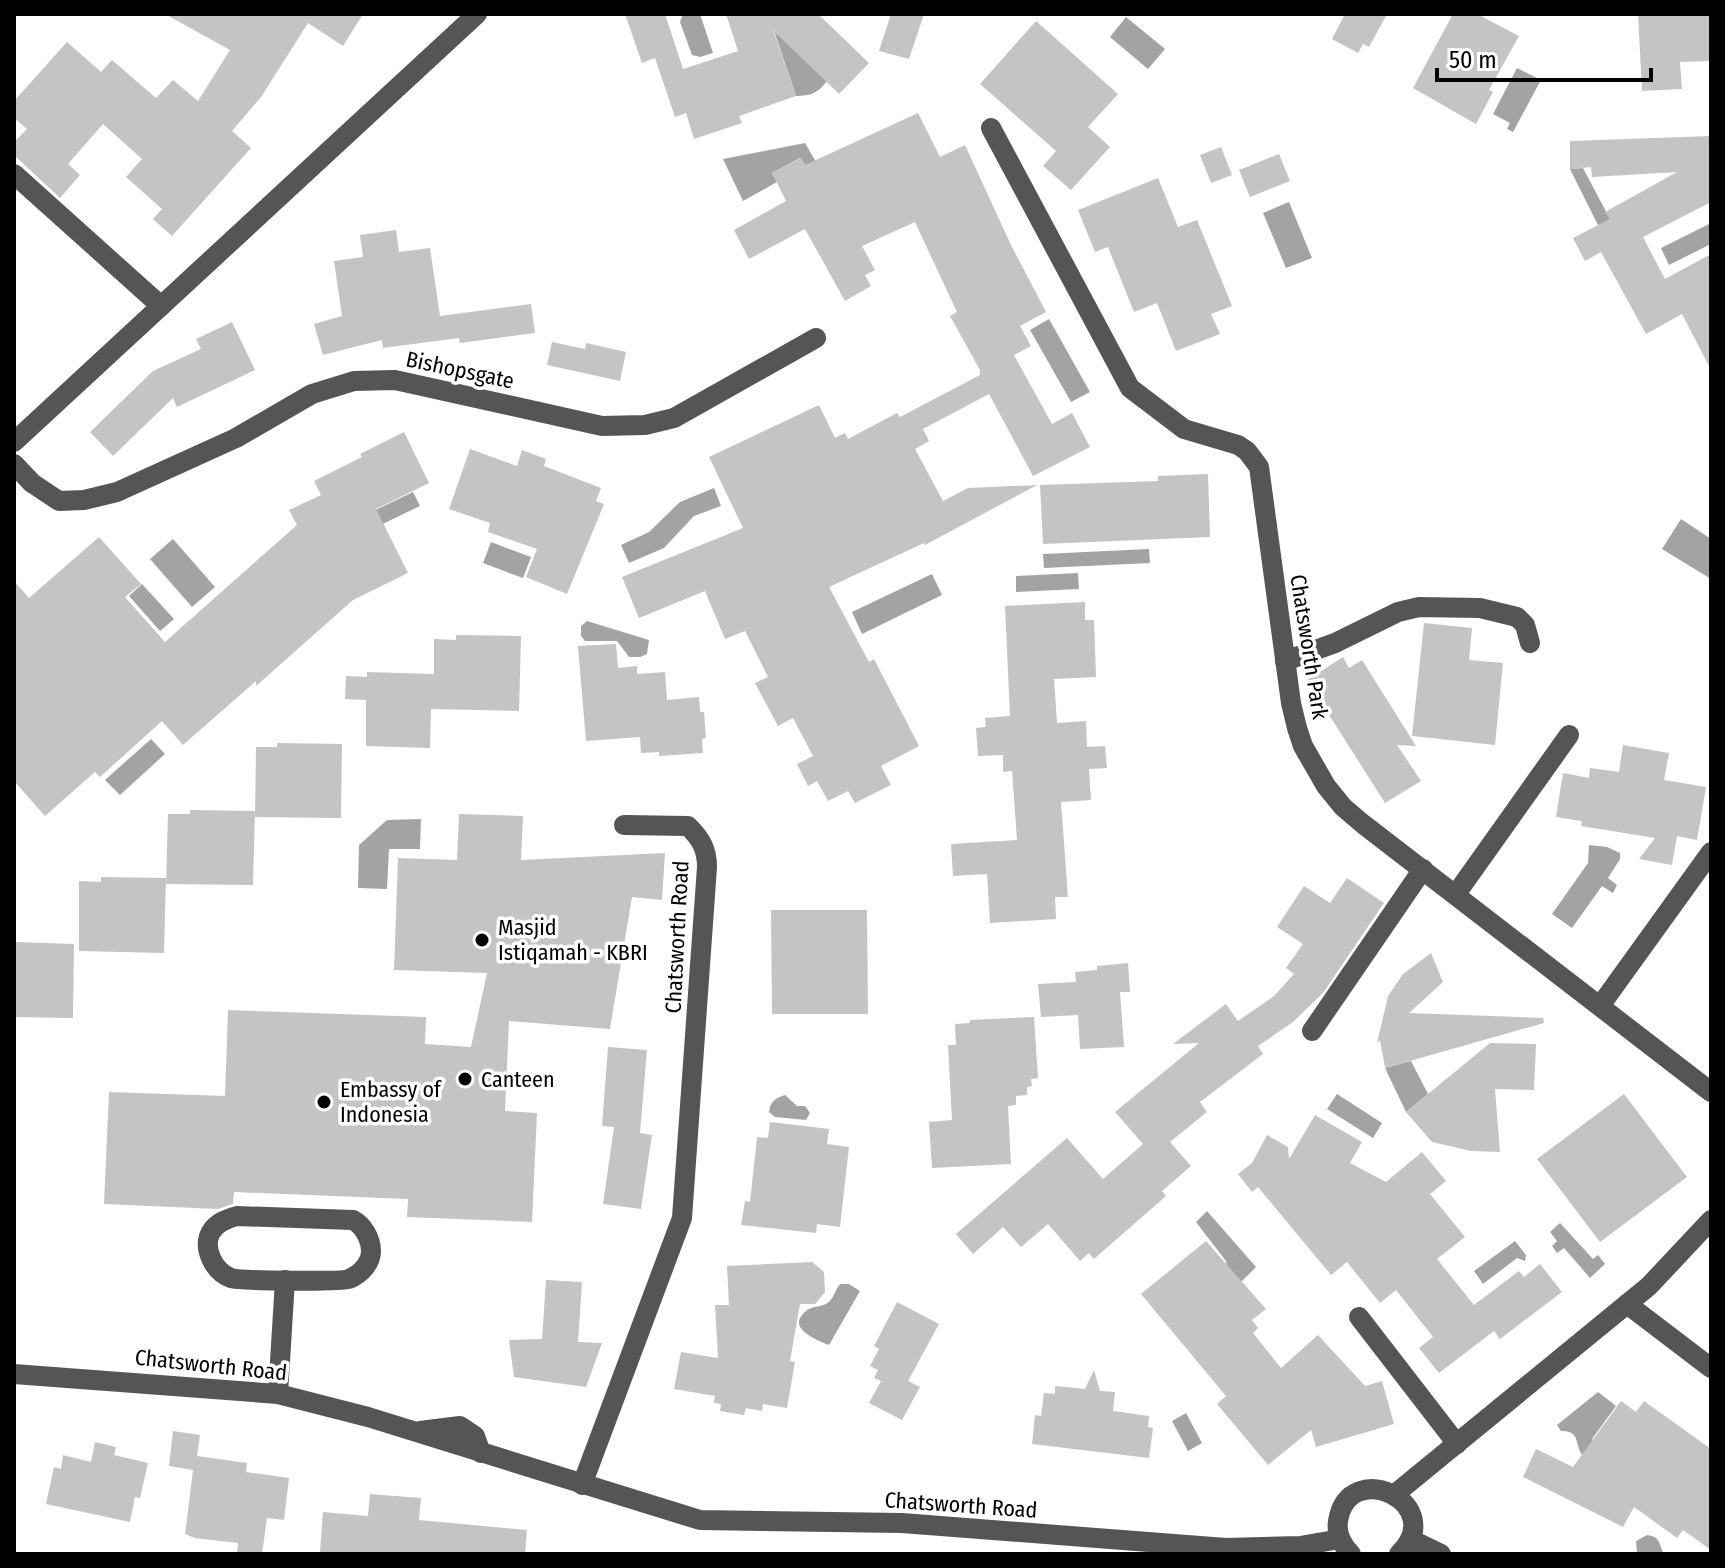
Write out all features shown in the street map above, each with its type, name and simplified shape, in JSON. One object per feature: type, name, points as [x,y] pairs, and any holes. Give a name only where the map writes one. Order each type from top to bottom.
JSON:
[{"type":"street","points":[[14,442],[477,14]]},
{"type":"street","name":"Chatsworth Park","points":[[991,128],[1130,388],[1184,429],[1238,445],[1259,467],[1297,728],[1303,746],[1326,786],[1343,807],[1363,824],[1711,1092]]},
{"type":"street","points":[[14,174],[161,306]]},
{"type":"street","name":"Bishopsgate","points":[[14,464],[32,483],[59,501],[84,500],[117,492],[236,438],[312,394],[354,381],[395,380],[602,426],[645,425],[674,418],[816,338]]},
{"type":"street","points":[[1285,661],[1335,643],[1398,612],[1419,607],[1480,608],[1517,617],[1525,625],[1530,643]]},
{"type":"street","points":[[1456,894],[1569,735]]},
{"type":"street","name":"Chatsworth Road","points":[[582,1485],[682,1218],[706,883],[707,854],[700,838],[688,826],[624,825]]},
{"type":"street","points":[[1600,1006],[1711,852]]},
{"type":"street","points":[[1312,1031],[1423,869]]},
{"type":"street","points":[[237,1216],[353,1220],[366,1231],[371,1251],[365,1269],[348,1280],[285,1280],[231,1278],[214,1265],[208,1249],[210,1233],[222,1221],[237,1216]]},
{"type":"street","points":[[1441,1554],[1405,1546],[1413,1523],[1410,1513],[1395,1494],[1649,1286],[1711,1220]]},
{"type":"street","points":[[278,1394],[285,1280]]},
{"type":"street","points":[[1627,1304],[1711,1368]]},
{"type":"street","points":[[1359,1317],[1457,1444]]},
{"type":"street","name":"Chatsworth Road","points":[[14,1374],[278,1394],[416,1432],[700,1520],[902,1523],[1226,1548],[1345,1546],[1337,1525],[1345,1503],[1357,1493],[1372,1488],[1395,1494]]},
{"type":"shaded area","points":[[683,14],[700,14],[713,53],[700,57],[692,55],[680,22]]},
{"type":"shaded area","points":[[1126,17],[1165,49],[1148,69],[1110,37]]},
{"type":"shaded area","points":[[774,31],[827,81],[817,91],[796,96]]},
{"type":"shaded area","points":[[1517,68],[1541,80],[1513,132],[1507,129],[1510,123],[1493,114]]},
{"type":"shaded area","points":[[805,143],[816,162],[806,166],[800,158],[772,173],[777,182],[743,201],[723,159]]},
{"type":"shaded area","points":[[1583,168],[1611,221],[1598,225],[1570,169]]},
{"type":"shaded area","points":[[1289,202],[1312,258],[1286,268],[1263,213]]},
{"type":"shaded area","points":[[1711,223],[1711,244],[1669,265],[1661,248]]},
{"type":"shaded area","points":[[1049,319],[1090,392],[1071,402],[1030,330]]},
{"type":"shaded area","points":[[714,488],[721,506],[694,516],[664,548],[629,563],[621,545],[649,532],[680,502]]},
{"type":"shaded area","points":[[413,492],[420,506],[364,533],[357,519]]},
{"type":"shaded area","points":[[1681,519],[1711,539],[1711,579],[1662,549]]},
{"type":"shaded area","points":[[173,539],[215,587],[192,607],[150,559]]},
{"type":"shaded area","points":[[491,542],[531,557],[523,578],[483,563]]},
{"type":"shaded area","points":[[1149,549],[1150,563],[1044,568],[1043,554]]},
{"type":"shaded area","points":[[1078,573],[1079,589],[1016,592],[1016,576]]},
{"type":"shaded area","points":[[932,574],[942,595],[862,634],[852,612]]},
{"type":"shaded area","points":[[142,584],[174,619],[160,631],[129,596]]},
{"type":"shaded area","points":[[587,621],[649,640],[647,654],[629,657],[617,641],[585,641],[581,636],[581,626]]},
{"type":"shaded area","points":[[151,739],[165,754],[120,795],[105,780]]},
{"type":"shaded area","points":[[421,819],[420,849],[389,849],[387,889],[358,888],[359,845],[387,820]]},
{"type":"shaded area","points":[[1589,845],[1607,847],[1620,853],[1620,859],[1608,878],[1617,885],[1613,893],[1602,886],[1572,928],[1552,914],[1588,863]]},
{"type":"shaded area","points":[[1411,1061],[1428,1094],[1406,1112],[1385,1068]]},
{"type":"shaded area","points":[[1337,1094],[1382,1123],[1373,1138],[1327,1109]]},
{"type":"shaded area","points":[[785,1095],[797,1106],[805,1106],[810,1113],[806,1120],[775,1117],[769,1112],[774,1101]]},
{"type":"shaded area","points":[[1207,1211],[1256,1267],[1229,1294],[1226,1261],[1196,1222]]},
{"type":"shaded area","points":[[1560,1223],[1593,1259],[1598,1255],[1605,1264],[1590,1278],[1564,1248],[1557,1253],[1552,1246],[1557,1241],[1550,1232]]},
{"type":"shaded area","points":[[1515,1241],[1526,1255],[1525,1261],[1517,1258],[1483,1284],[1474,1271]]},
{"type":"shaded area","points":[[840,1284],[849,1284],[860,1291],[829,1345],[805,1332],[799,1323],[800,1317],[808,1309],[830,1301]]},
{"type":"shaded area","points":[[1598,1392],[1616,1406],[1592,1439],[1600,1445],[1583,1456],[1572,1433],[1561,1431],[1557,1425]]},
{"type":"shaded area","points":[[1186,1413],[1202,1443],[1188,1451],[1172,1421]]},
{"type":"shaded area","points":[[1647,1535],[1657,1539],[1664,1554],[1637,1554],[1636,1541]]},
{"type":"building","points":[[165,14],[363,14],[343,46],[308,23],[261,97],[232,131],[251,148],[172,236],[153,219],[162,209],[126,177],[142,159],[103,124],[68,164],[80,175],[60,198],[14,155],[14,142],[27,129],[14,118],[14,101],[67,42],[101,72],[112,60],[156,98],[173,80],[198,101],[230,50]]},
{"type":"building","points":[[625,14],[665,14],[683,69],[738,51],[726,14],[818,14],[869,63],[839,94],[773,30],[796,96],[739,116],[742,123],[694,139],[686,113],[675,117],[655,58],[642,63]]},
{"type":"building","points":[[891,14],[924,14],[909,59],[879,51]]},
{"type":"building","points":[[1345,14],[1387,14],[1369,47],[1363,44],[1358,53],[1332,39]]},
{"type":"building","points":[[1453,14],[1477,14],[1519,36],[1489,90],[1493,92],[1476,124],[1413,88]]},
{"type":"building","points":[[1638,14],[1711,14],[1711,61],[1680,62],[1682,89],[1642,91]]},
{"type":"building","points":[[1036,21],[1118,94],[1088,127],[1110,147],[1071,190],[1043,166],[1056,151],[980,84]]},
{"type":"building","points":[[918,113],[940,157],[965,145],[1046,312],[1020,326],[1031,346],[1014,355],[1052,424],[1072,413],[1090,447],[1033,476],[989,394],[923,429],[929,441],[915,449],[943,501],[968,488],[1037,485],[925,545],[829,587],[869,662],[874,659],[919,746],[881,766],[891,785],[855,803],[848,791],[828,801],[817,781],[808,786],[797,764],[813,756],[793,718],[778,726],[755,683],[768,677],[745,631],[725,639],[705,591],[639,618],[622,577],[743,528],[709,457],[819,405],[835,438],[845,433],[848,439],[897,413],[900,417],[980,375],[950,316],[957,312],[915,222],[862,246],[875,270],[865,275],[871,286],[845,301],[805,229],[749,259],[734,230],[786,201],[772,173],[801,158],[805,165]]},
{"type":"building","points":[[1711,136],[1711,202],[1643,237],[1665,279],[1711,254],[1711,370],[1682,314],[1646,334],[1601,252],[1585,261],[1573,238],[1610,219],[1605,212],[1677,172],[1592,177],[1591,167],[1570,169],[1570,141]]},
{"type":"building","points":[[1221,147],[1232,175],[1211,183],[1200,155]]},
{"type":"building","points":[[1279,154],[1290,181],[1250,197],[1239,170]]},
{"type":"building","points":[[1158,178],[1178,227],[1197,220],[1232,306],[1211,314],[1220,334],[1176,351],[1157,303],[1134,312],[1108,247],[1095,252],[1078,210]]},
{"type":"building","points":[[396,230],[399,252],[430,248],[440,316],[531,304],[535,333],[460,343],[459,338],[383,348],[382,340],[323,355],[314,324],[342,316],[334,261],[363,257],[360,235]]},
{"type":"building","points":[[232,322],[255,370],[177,407],[173,398],[113,456],[90,432],[153,371],[201,349],[196,339]]},
{"type":"building","points":[[552,342],[585,349],[586,343],[626,352],[620,381],[547,365]]},
{"type":"building","points":[[404,432],[429,483],[376,509],[408,573],[353,600],[256,686],[256,681],[183,745],[162,721],[100,777],[95,772],[45,816],[14,781],[14,581],[29,598],[99,537],[141,584],[125,597],[165,642],[297,525],[289,510],[321,495],[314,481]]},
{"type":"building","points":[[470,449],[517,466],[522,450],[546,459],[544,466],[601,488],[596,501],[604,504],[567,594],[526,577],[537,549],[488,532],[490,523],[449,509]]},
{"type":"building","points":[[1208,474],[1210,537],[1043,544],[1040,485],[1158,481],[1158,476]]},
{"type":"building","points":[[1085,602],[1085,620],[1094,620],[1096,677],[1054,679],[1057,723],[1086,721],[1087,747],[1105,746],[1107,768],[1089,769],[1091,800],[1061,802],[1068,897],[1055,897],[1056,919],[990,923],[987,874],[953,876],[951,844],[1017,840],[1012,771],[1003,772],[1003,755],[978,756],[976,728],[986,727],[985,718],[1010,716],[1005,606]]},
{"type":"building","points":[[1424,623],[1472,628],[1469,660],[1503,663],[1495,745],[1412,736]]},
{"type":"building","points":[[456,635],[521,636],[519,711],[431,709],[430,748],[366,746],[366,700],[345,699],[346,676],[367,677],[367,672],[434,674],[434,639],[456,640]]},
{"type":"building","points":[[616,644],[618,668],[637,666],[637,674],[665,672],[667,700],[699,697],[700,712],[704,712],[706,738],[702,739],[703,753],[659,756],[659,752],[641,753],[640,737],[586,741],[578,646]]},
{"type":"building","points":[[1343,657],[1349,668],[1362,660],[1416,746],[1397,745],[1421,781],[1385,803],[1307,680]]},
{"type":"building","points":[[277,743],[342,744],[341,818],[255,817],[256,747],[277,747]]},
{"type":"building","points":[[1623,745],[1669,753],[1664,780],[1706,787],[1697,840],[1677,836],[1672,865],[1639,859],[1655,838],[1581,826],[1582,821],[1556,817],[1563,773],[1589,778],[1590,768],[1619,772]]},
{"type":"building","points":[[190,810],[255,811],[253,885],[166,884],[168,814],[190,814]]},
{"type":"building","points":[[459,814],[523,816],[521,860],[665,853],[662,900],[632,897],[610,1029],[509,1021],[505,1111],[537,1113],[532,1222],[407,1217],[408,1199],[234,1192],[233,1204],[218,1209],[104,1204],[109,1092],[225,1096],[228,1010],[426,1017],[425,1044],[471,1047],[487,973],[394,970],[398,858],[457,860]]},
{"type":"building","points":[[101,877],[166,878],[164,953],[79,951],[79,881],[101,882]]},
{"type":"building","points":[[1347,878],[1384,903],[1323,993],[1293,1022],[1258,1046],[1263,1054],[1200,1102],[1207,1112],[1170,1142],[1191,1166],[1162,1191],[1166,1196],[1094,1259],[1089,1253],[1080,1261],[1048,1224],[1021,1247],[1003,1227],[973,1254],[956,1234],[1067,1138],[1103,1179],[1143,1144],[1115,1112],[1199,1043],[1173,1044],[1226,1004],[1238,1021],[1274,996],[1294,974],[1286,968],[1303,944],[1277,927],[1304,886],[1330,903]]},
{"type":"building","points":[[771,910],[867,910],[868,1014],[772,1014]]},
{"type":"building","points":[[14,942],[74,944],[73,1018],[14,1017]]},
{"type":"building","points":[[1431,953],[1443,982],[1409,1013],[1543,1018],[1544,1023],[1385,1068],[1380,1040],[1377,1043],[1388,996],[1403,974]]},
{"type":"building","points":[[1128,963],[1130,992],[1120,992],[1124,1047],[1080,1049],[1078,1015],[1041,1017],[1038,984],[1076,982],[1075,972]]},
{"type":"building","points":[[1034,1017],[1038,1078],[1031,1079],[1032,1086],[1027,1087],[1027,1095],[1016,1096],[1016,1105],[1008,1106],[1011,1164],[932,1168],[929,1122],[952,1120],[948,1045],[956,1045],[955,1024],[970,1023],[970,1020]]},
{"type":"building","points":[[1490,1043],[1536,1044],[1534,1090],[1495,1089],[1500,1152],[1471,1151],[1432,1142],[1406,1112]]},
{"type":"building","points":[[608,1047],[647,1050],[640,1133],[652,1135],[641,1209],[603,1204],[614,1127],[602,1126]]},
{"type":"building","points":[[1624,1094],[1687,1177],[1600,1242],[1537,1159]]},
{"type":"building","points":[[1315,1115],[1362,1142],[1350,1163],[1386,1182],[1422,1152],[1446,1181],[1430,1194],[1465,1237],[1437,1259],[1474,1305],[1519,1271],[1524,1277],[1540,1264],[1562,1292],[1500,1339],[1494,1331],[1439,1373],[1419,1348],[1433,1337],[1396,1290],[1380,1303],[1347,1262],[1331,1275],[1258,1187],[1252,1192],[1238,1174],[1252,1163],[1267,1135],[1288,1147],[1289,1159]]},
{"type":"building","points":[[770,1122],[829,1129],[827,1144],[849,1147],[840,1227],[817,1224],[816,1233],[741,1225],[745,1201],[750,1202],[757,1137],[768,1138]]},
{"type":"building","points":[[1206,1241],[1266,1309],[1252,1320],[1258,1328],[1253,1333],[1281,1368],[1318,1335],[1365,1386],[1382,1381],[1394,1424],[1316,1447],[1311,1430],[1268,1465],[1217,1404],[1226,1396],[1141,1294]]},
{"type":"building","points":[[812,1262],[824,1272],[825,1292],[815,1304],[800,1304],[790,1361],[795,1362],[787,1408],[763,1404],[762,1411],[746,1408],[744,1415],[720,1411],[721,1404],[714,1403],[715,1396],[674,1389],[681,1352],[718,1358],[715,1305],[729,1305],[727,1266]]},
{"type":"building","points":[[546,1280],[582,1282],[578,1342],[602,1343],[586,1387],[514,1377],[509,1340],[542,1339]]},
{"type":"building","points":[[897,1302],[939,1324],[908,1381],[920,1387],[902,1420],[869,1403],[881,1381],[874,1378],[878,1370],[870,1366],[879,1349],[874,1346]]},
{"type":"building","points":[[1094,1370],[1100,1391],[1115,1392],[1113,1411],[1149,1416],[1148,1427],[1153,1428],[1149,1458],[1032,1444],[1035,1415],[1041,1416],[1044,1393],[1055,1394],[1055,1386],[1085,1389]]},
{"type":"building","points":[[1621,1401],[1636,1412],[1644,1401],[1711,1449],[1711,1550],[1683,1530],[1677,1538],[1634,1507],[1623,1527],[1523,1477],[1536,1449],[1573,1467]]},
{"type":"building","points":[[173,1431],[200,1435],[197,1456],[247,1463],[246,1472],[289,1478],[284,1520],[267,1518],[262,1554],[237,1554],[238,1543],[185,1534],[193,1470],[169,1466]]},
{"type":"building","points":[[95,1442],[116,1447],[114,1455],[148,1463],[140,1498],[135,1497],[130,1522],[46,1504],[54,1467],[61,1469],[63,1455],[91,1462]]},
{"type":"building","points":[[370,1494],[421,1498],[419,1520],[527,1530],[525,1554],[320,1552],[323,1512],[368,1516]]},
{"type":"place","name":"Masjid Istiqamah - KBRI","points":[[482,940]]},
{"type":"place","name":"Canteen","points":[[465,1079]]},
{"type":"place","name":"Embassy of Indonesia","points":[[324,1102]]}]
